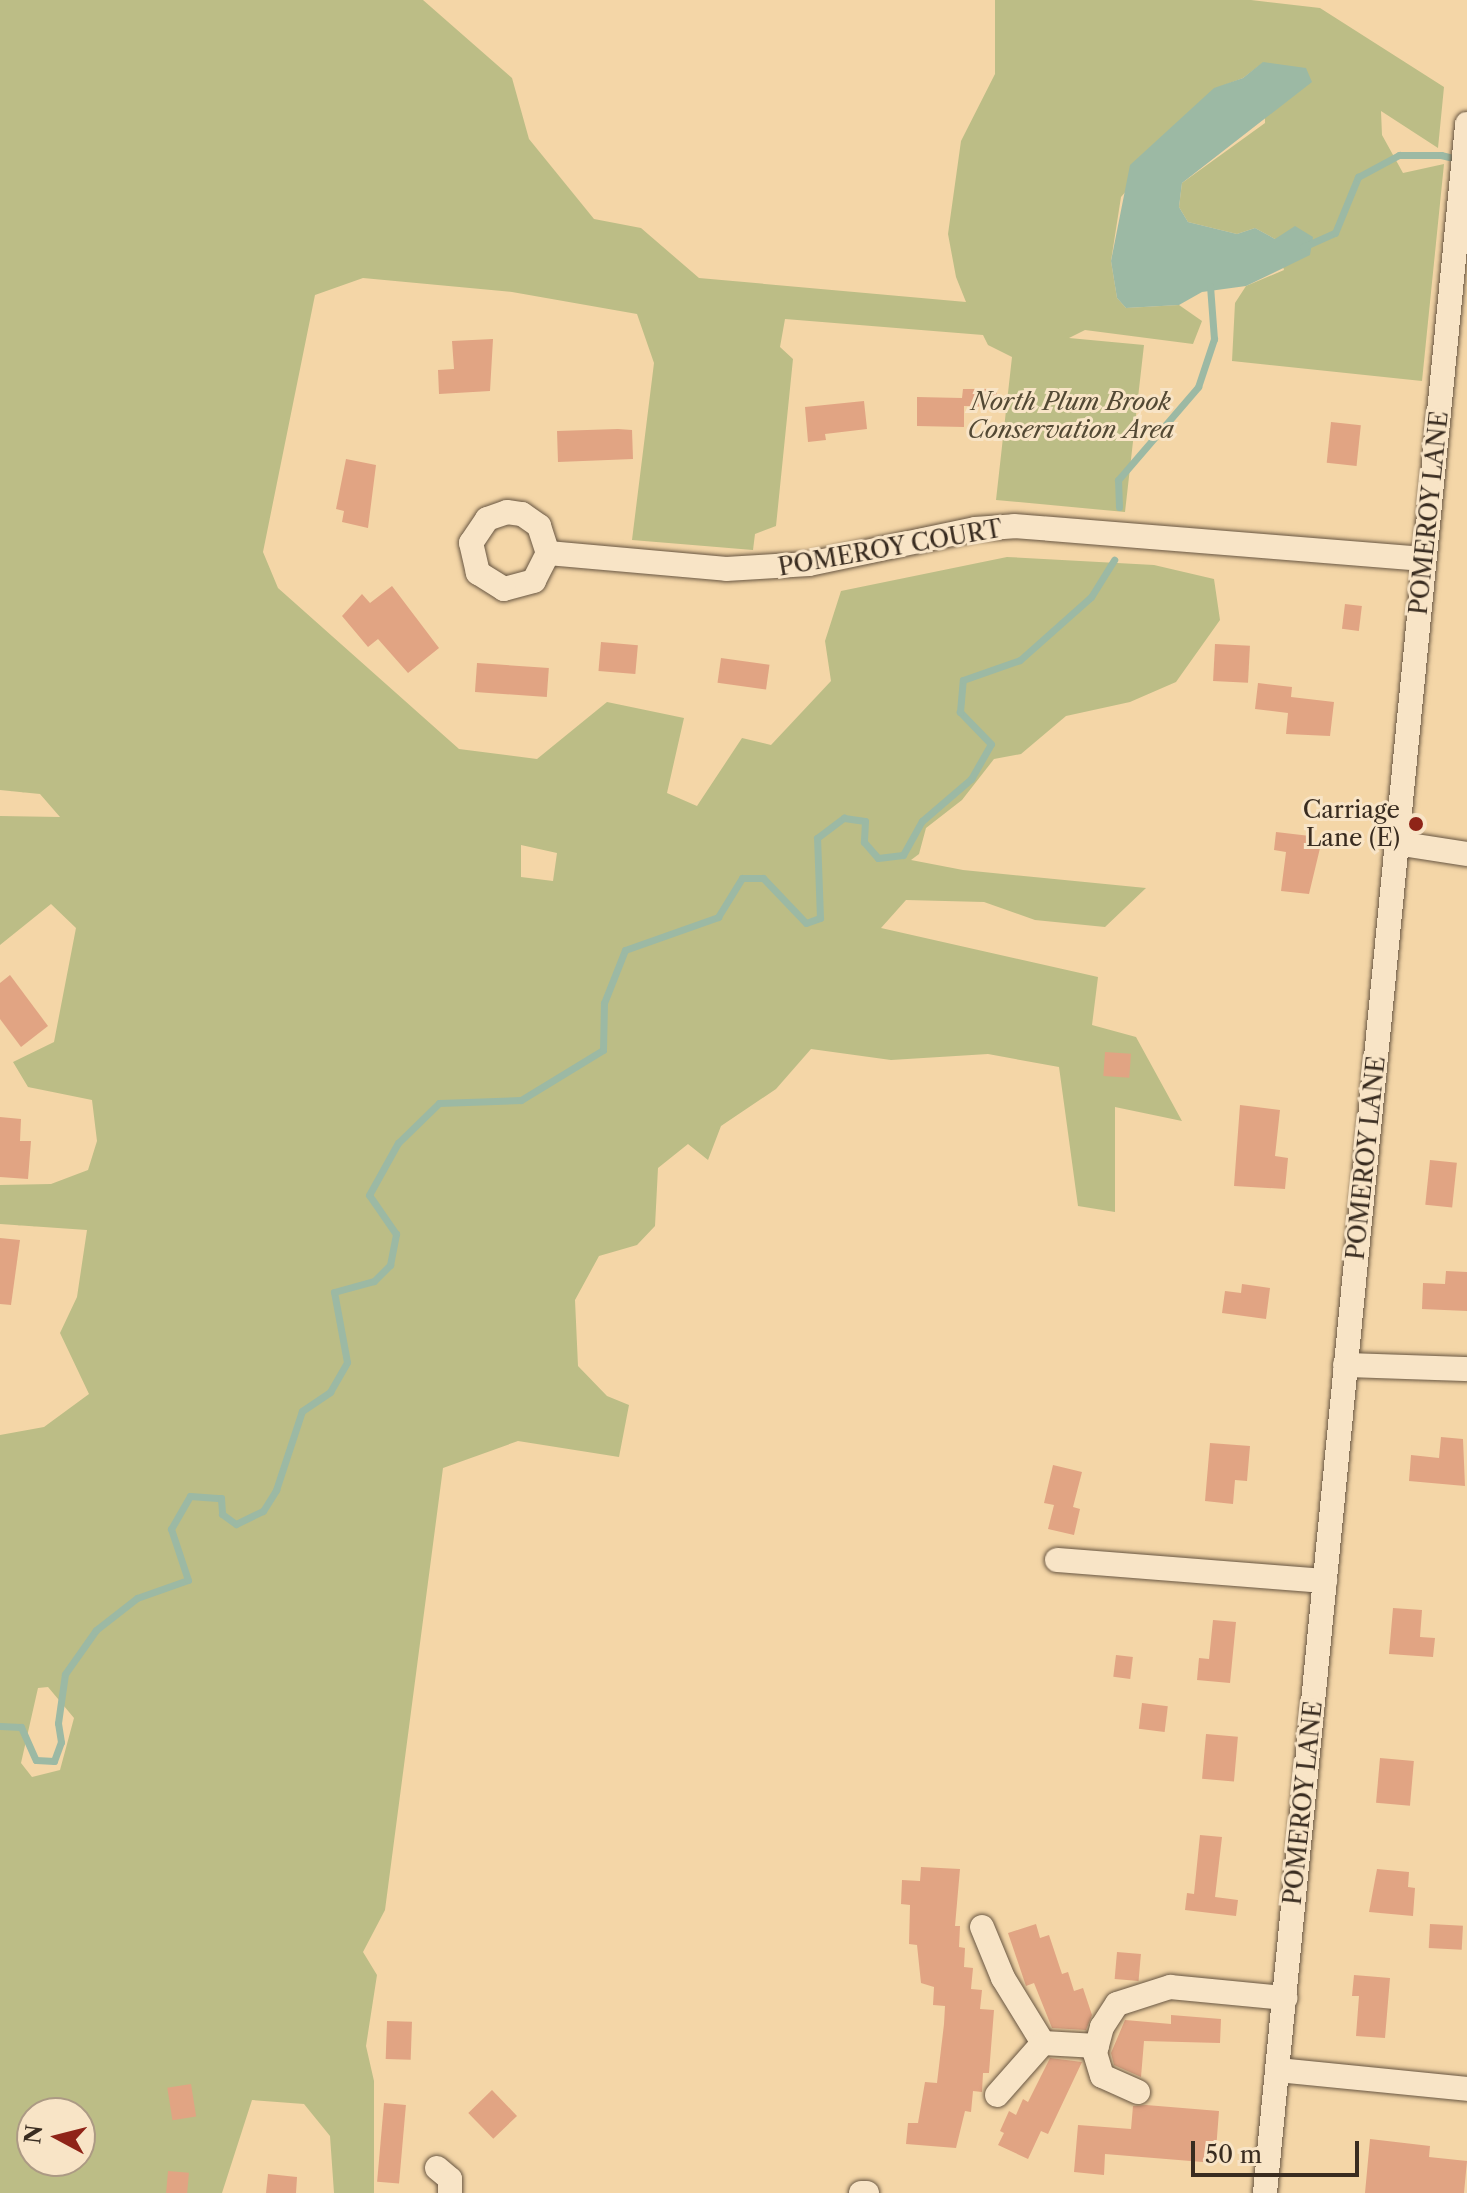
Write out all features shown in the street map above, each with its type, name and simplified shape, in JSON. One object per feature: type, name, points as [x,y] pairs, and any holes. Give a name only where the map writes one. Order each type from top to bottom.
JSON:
[{"type":"street","name":"POMEROY LANE","points":[[1265,2193],[1467,124]]},
{"type":"street","name":"POMEROY COURT","points":[[548,553],[764,569],[975,529],[1027,526],[1424,559]]},
{"type":"street","points":[[1396,843],[1467,854]]},
{"type":"street","points":[[1345,1365],[1467,1369]]},
{"type":"street","points":[[1057,1560],[1325,1581]]},
{"type":"street","points":[[982,1927],[1003,1978],[1043,2043]]},
{"type":"street","points":[[1138,2092],[1102,2076],[1097,2046],[1117,2004],[1141,1993],[1170,1987],[1285,1998]]},
{"type":"street","points":[[1043,2043],[1097,2046]]},
{"type":"street","points":[[997,2095],[1043,2043]]},
{"type":"street","points":[[1278,2070],[1467,2089]]},
{"type":"street","points":[[437,2168],[450,2179],[450,2193]]},
{"type":"street","points":[[861,2193],[867,2193]]},
{"type":"green space","name":"North Plum Brook Conservation Area","points":[[0,0],[423,0],[512,78],[529,139],[594,219],[641,228],[699,278],[966,302],[956,277],[948,234],[961,141],[995,74],[995,0],[1251,0],[1320,8],[1444,87],[1438,148],[1381,111],[1382,135],[1403,173],[1444,164],[1422,381],[1232,361],[1235,303],[1246,286],[1284,270],[1275,239],[1255,228],[1237,234],[1188,222],[1179,207],[1182,183],[1265,123],[1264,62],[1243,78],[1214,89],[1121,197],[1111,261],[1117,298],[1126,308],[1179,305],[1202,321],[1193,344],[1085,330],[1069,338],[1144,345],[1125,512],[996,500],[1012,357],[988,345],[983,335],[785,319],[780,347],[793,359],[776,526],[755,534],[753,550],[632,540],[654,363],[637,314],[512,292],[363,278],[315,295],[263,552],[278,588],[459,749],[537,759],[607,702],[684,718],[667,793],[697,806],[742,738],[771,745],[831,681],[825,641],[841,591],[1007,557],[1154,565],[1214,579],[1220,620],[1176,682],[1130,702],[1066,716],[1021,754],[994,759],[962,800],[926,828],[919,854],[911,860],[963,870],[1146,888],[1105,927],[1035,920],[984,902],[906,900],[881,928],[1098,977],[1092,1025],[1136,1037],[1182,1121],[1115,1107],[1115,1212],[1078,1206],[1059,1067],[988,1054],[891,1060],[811,1049],[776,1089],[721,1126],[708,1160],[688,1144],[658,1168],[655,1226],[637,1245],[599,1256],[575,1300],[578,1366],[607,1396],[629,1405],[619,1457],[518,1441],[443,1468],[385,1910],[363,1952],[377,1975],[366,2046],[374,2081],[374,2193],[334,2193],[330,2136],[304,2104],[252,2100],[222,2193],[0,2193],[0,1435],[44,1427],[89,1394],[60,1333],[77,1297],[87,1230],[0,1224],[0,1185],[51,1184],[88,1170],[97,1141],[92,1100],[28,1087],[13,1062],[54,1042],[76,928],[51,904],[0,945],[0,816],[60,817],[40,794],[0,790]],"holes":[[[521,845],[557,853],[553,881],[521,877]],[[48,1687],[74,1718],[60,1770],[32,1777],[21,1763],[38,1688]]]},
{"type":"shaded area","points":[[1263,62],[1306,68],[1312,82],[1182,183],[1179,207],[1188,222],[1237,234],[1255,228],[1275,239],[1295,226],[1313,237],[1310,255],[1246,286],[1202,292],[1179,305],[1126,308],[1117,298],[1111,261],[1130,165],[1214,88],[1243,78]]},
{"type":"building","points":[[493,339],[490,391],[439,394],[438,370],[454,369],[452,341]]},
{"type":"building","points":[[963,389],[997,389],[997,407],[964,406],[964,427],[917,426],[917,397],[962,398]]},
{"type":"building","points":[[864,401],[867,429],[825,434],[826,440],[808,442],[805,407]]},
{"type":"building","points":[[1331,422],[1361,425],[1357,466],[1327,463]]},
{"type":"building","points":[[632,430],[633,459],[558,462],[557,431]]},
{"type":"building","points":[[346,459],[376,465],[368,528],[342,522],[344,511],[336,509]]},
{"type":"building","points":[[392,586],[439,648],[408,673],[378,639],[368,647],[342,616],[362,594],[370,603]]},
{"type":"building","points":[[1345,604],[1362,606],[1359,631],[1342,629]]},
{"type":"building","points":[[601,642],[638,645],[635,674],[598,671]]},
{"type":"building","points":[[1215,644],[1250,646],[1248,683],[1213,681]]},
{"type":"building","points":[[721,658],[770,665],[766,690],[718,683]]},
{"type":"building","points":[[477,663],[549,668],[547,697],[475,692]]},
{"type":"building","points":[[1258,683],[1292,687],[1291,697],[1334,702],[1330,736],[1286,734],[1288,713],[1255,709]]},
{"type":"building","points":[[1276,832],[1310,836],[1309,843],[1321,844],[1309,894],[1281,891],[1286,852],[1274,850]]},
{"type":"building","points":[[10,975],[48,1026],[21,1047],[0,1019],[0,983]]},
{"type":"building","points":[[1105,1052],[1131,1054],[1129,1078],[1103,1076]]},
{"type":"building","points":[[1240,1105],[1280,1110],[1275,1156],[1288,1158],[1285,1189],[1234,1186]]},
{"type":"building","points":[[0,1117],[21,1119],[20,1141],[31,1141],[28,1179],[0,1177]]},
{"type":"building","points":[[1430,1160],[1457,1163],[1452,1208],[1425,1205]]},
{"type":"building","points":[[0,1238],[20,1240],[11,1305],[0,1304]]},
{"type":"building","points":[[1446,1271],[1467,1272],[1467,1311],[1422,1309],[1423,1283],[1445,1284]]},
{"type":"building","points":[[1242,1284],[1270,1288],[1266,1319],[1222,1313],[1225,1291],[1241,1293]]},
{"type":"building","points":[[1441,1437],[1463,1439],[1465,1486],[1409,1481],[1411,1455],[1439,1458]]},
{"type":"building","points":[[1210,1443],[1250,1446],[1247,1481],[1235,1480],[1233,1504],[1205,1501]]},
{"type":"building","points":[[1053,1465],[1082,1472],[1073,1507],[1080,1509],[1074,1535],[1048,1529],[1054,1505],[1044,1503]]},
{"type":"building","points":[[1393,1608],[1422,1610],[1420,1637],[1435,1638],[1433,1657],[1389,1654]]},
{"type":"building","points":[[1213,1620],[1236,1622],[1230,1683],[1197,1680],[1199,1658],[1209,1659]]},
{"type":"building","points":[[1116,1655],[1133,1657],[1130,1679],[1113,1677]]},
{"type":"building","points":[[1142,1703],[1168,1706],[1165,1732],[1139,1729]]},
{"type":"building","points":[[1206,1734],[1238,1737],[1234,1782],[1202,1779]]},
{"type":"building","points":[[1380,1758],[1414,1761],[1410,1806],[1376,1803]]},
{"type":"building","points":[[1200,1835],[1222,1837],[1215,1897],[1238,1900],[1236,1916],[1185,1910],[1187,1893],[1194,1894]]},
{"type":"building","points":[[921,1867],[960,1869],[955,1926],[960,1926],[959,1947],[965,1948],[964,1967],[973,1968],[971,1989],[982,1990],[980,2009],[994,2010],[989,2073],[983,2073],[982,2092],[973,2091],[971,2112],[965,2111],[956,2148],[906,2144],[908,2123],[918,2123],[925,2082],[937,2083],[945,2006],[933,2005],[934,1987],[921,1983],[917,1945],[909,1944],[910,1905],[901,1904],[902,1880],[920,1881]]},
{"type":"building","points":[[1377,1869],[1409,1872],[1408,1887],[1415,1888],[1413,1916],[1369,1912]]},
{"type":"building","points":[[1036,1924],[1040,1938],[1049,1935],[1062,1974],[1068,1972],[1074,1991],[1083,1988],[1092,2015],[1086,2030],[1052,2028],[1034,1983],[1026,1986],[1008,1933]]},
{"type":"building","points":[[1430,1924],[1463,1926],[1462,1950],[1429,1948]]},
{"type":"building","points":[[1117,1952],[1141,1954],[1139,1981],[1115,1979]]},
{"type":"building","points":[[1354,1975],[1390,1978],[1385,2038],[1356,2036],[1359,1996],[1352,1996]]},
{"type":"building","points":[[1171,2015],[1221,2019],[1220,2043],[1144,2041],[1141,2077],[1114,2065],[1111,2053],[1125,2020],[1171,2024]]},
{"type":"building","points":[[387,2021],[412,2022],[411,2060],[386,2059]]},
{"type":"building","points":[[1050,2058],[1082,2062],[1048,2134],[1041,2131],[1028,2159],[998,2145],[1004,2133],[1000,2131],[1009,2111],[1016,2115],[1023,2099],[1028,2102]]},
{"type":"building","points":[[191,2084],[196,2117],[172,2120],[167,2088]]},
{"type":"building","points":[[492,2090],[517,2116],[493,2139],[468,2113]]},
{"type":"building","points":[[384,2103],[406,2105],[399,2184],[377,2182]]},
{"type":"building","points":[[1133,2106],[1219,2111],[1215,2163],[1105,2154],[1104,2175],[1074,2172],[1078,2125],[1131,2129]]},
{"type":"building","points":[[1370,2139],[1430,2146],[1429,2157],[1467,2161],[1464,2193],[1365,2193]]},
{"type":"building","points":[[168,2171],[189,2173],[187,2193],[166,2193]]},
{"type":"building","points":[[268,2174],[297,2177],[296,2193],[266,2193]]},
{"type":"waterway","points":[[1303,247],[1335,233],[1358,177],[1399,155],[1441,155],[1461,160]]},
{"type":"waterway","points":[[1119,507],[1118,480],[1198,387],[1214,339],[1210,286]]},
{"type":"waterway","points":[[0,1726],[21,1727],[36,1760],[54,1761],[61,1742],[58,1723],[65,1674],[96,1630],[137,1598],[188,1580],[171,1529],[190,1496],[221,1498],[222,1514],[236,1524],[263,1511],[276,1490],[302,1411],[330,1392],[347,1362],[334,1292],[374,1281],[390,1265],[396,1234],[369,1195],[398,1143],[439,1103],[521,1100],[603,1050],[604,1003],[625,950],[718,917],[742,878],[763,878],[806,923],[820,918],[817,838],[844,818],[865,821],[864,842],[878,858],[903,855],[922,821],[971,779],[991,744],[960,712],[963,680],[1020,660],[1091,597],[1114,560]]},
{"type":"place","name":"Carriage Lane (E)","points":[[1416,824]]}]
